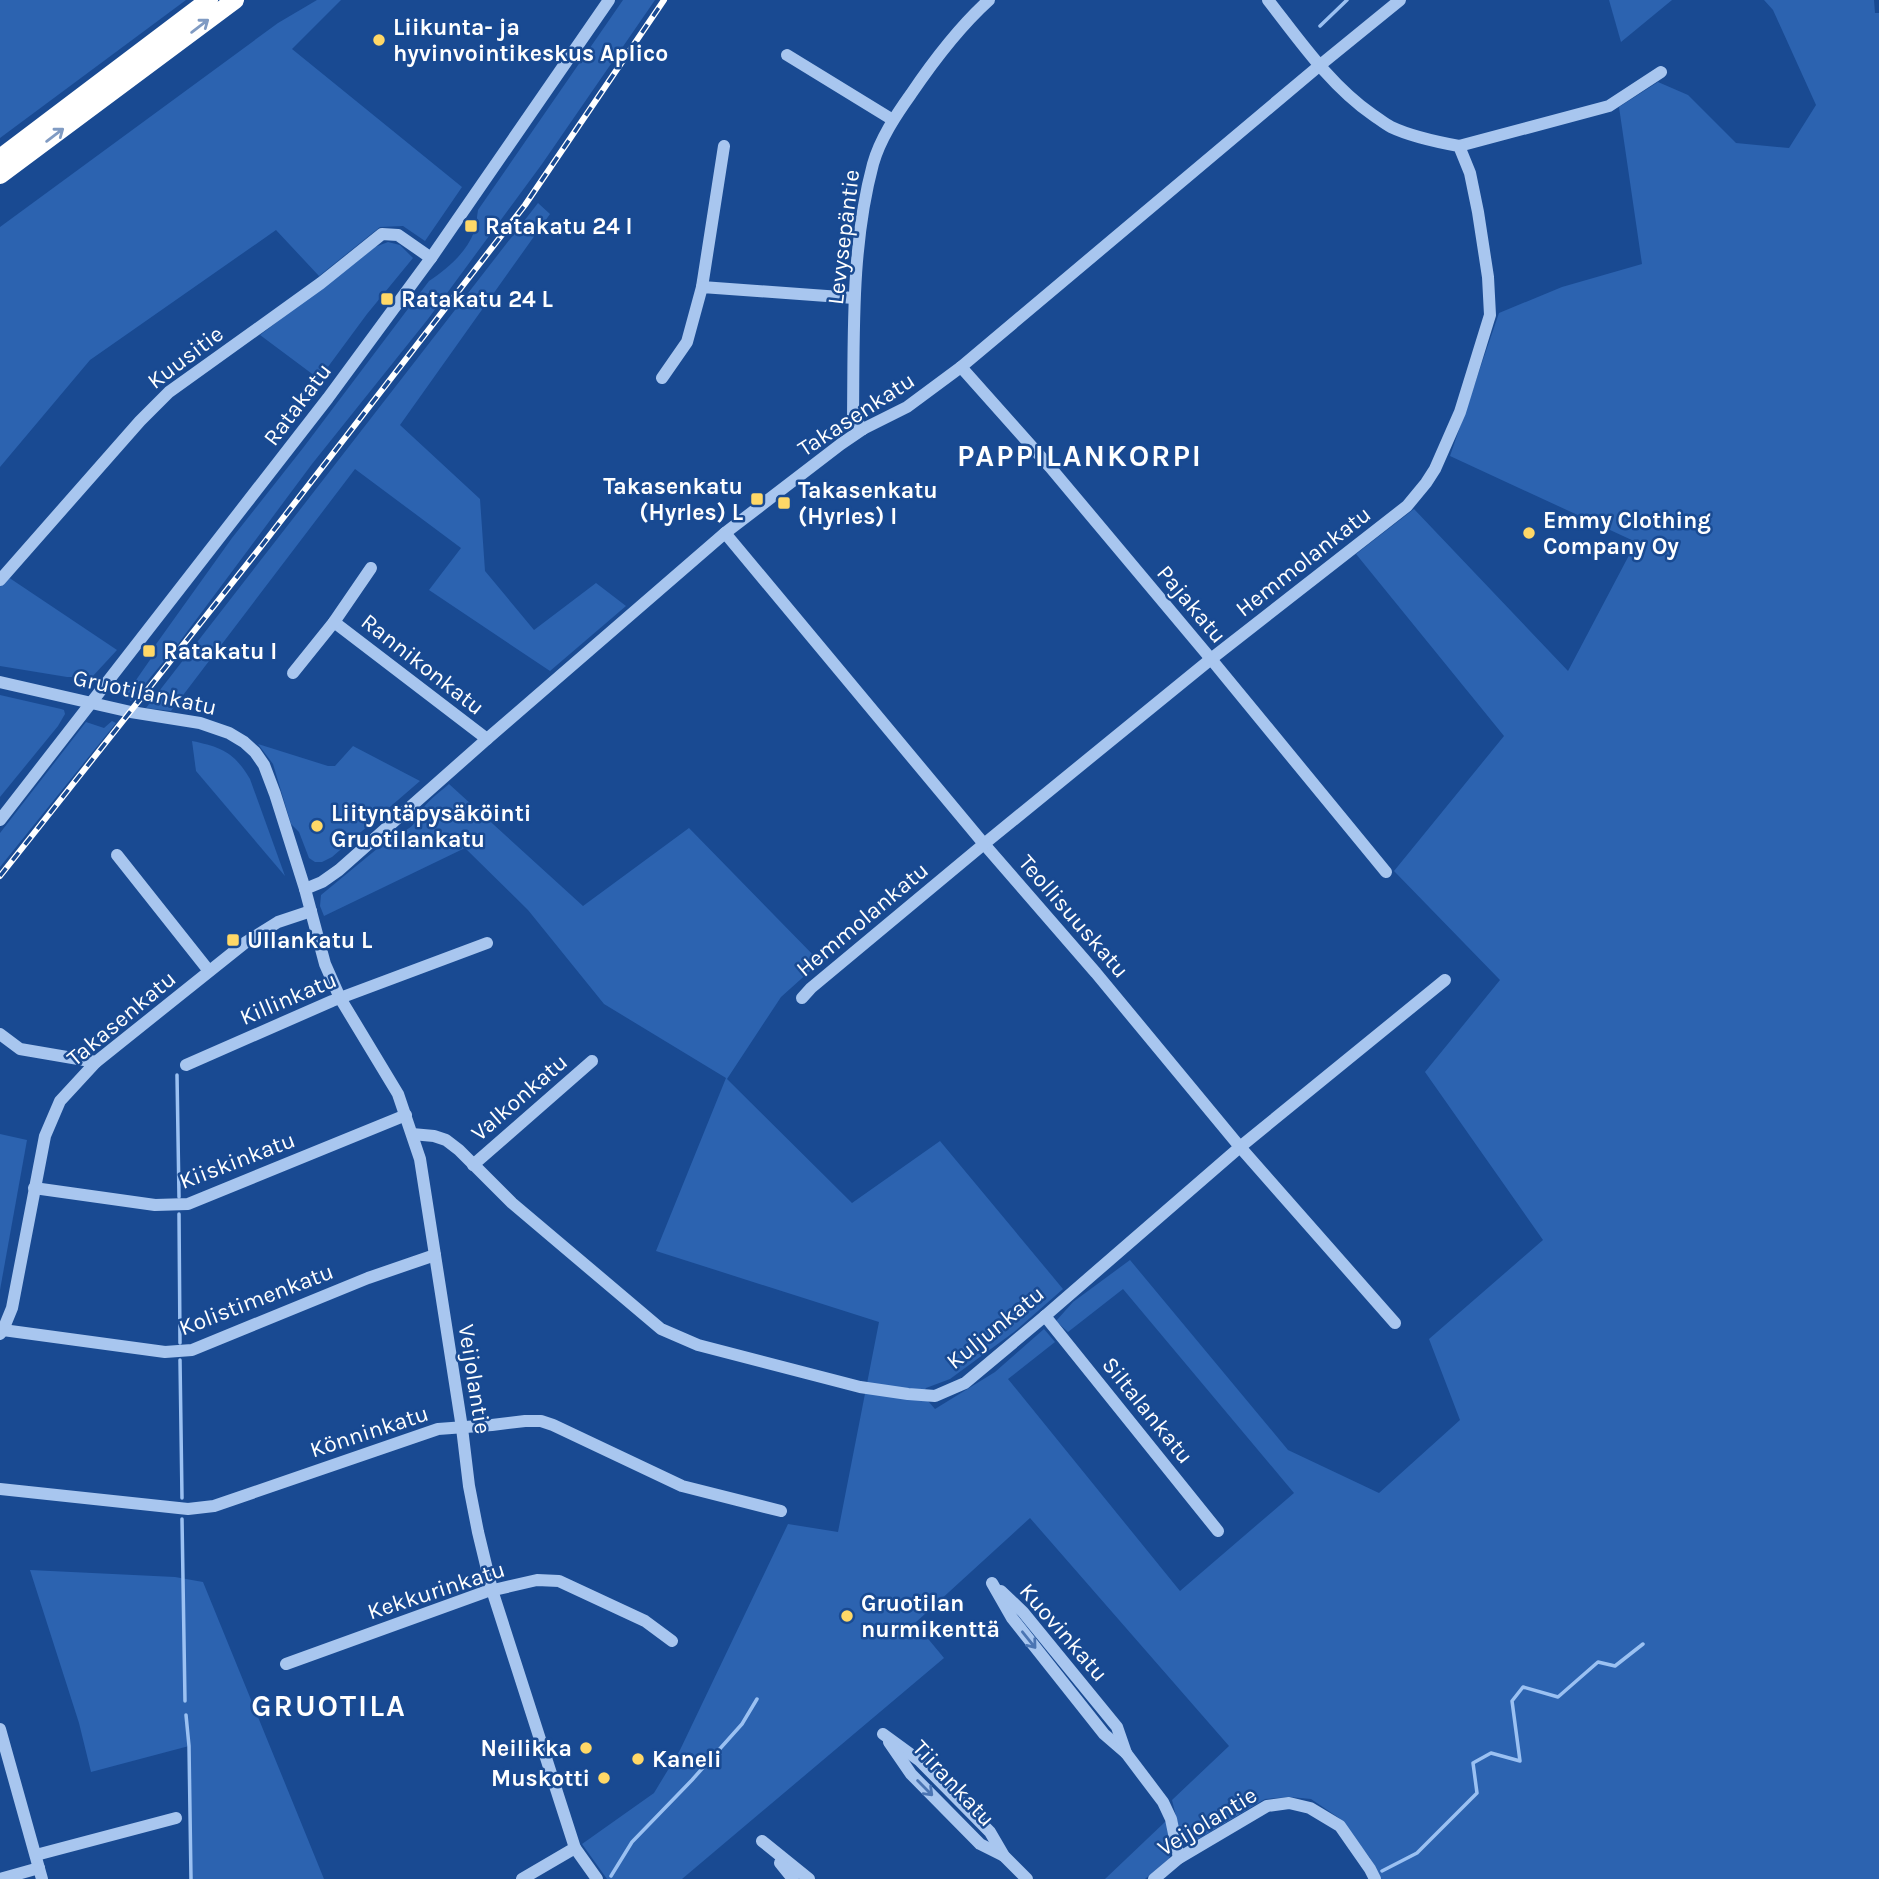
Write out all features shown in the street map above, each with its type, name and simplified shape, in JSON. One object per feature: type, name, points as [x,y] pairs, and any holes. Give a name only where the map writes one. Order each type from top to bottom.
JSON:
[{"type":"highway","points":[[0,158],[209,0]]},
{"type":"highway","points":[[0,175],[235,0]]},
{"type":"street","name":"Ratakatu","points":[[0,820],[328,398],[430,258],[609,0]]},
{"type":"street","name":"Levysepäntie","points":[[863,429],[853,418],[854,298],[864,209],[874,161],[893,120],[931,64],[970,17],[989,0]]},
{"type":"street","points":[[1268,0],[1319,66],[1360,106],[1391,127],[1459,146],[1609,106],[1661,72]]},
{"type":"street","name":"Takasenkatu","points":[[305,889],[322,882],[339,870],[725,533],[863,429],[907,407],[961,368],[1400,0]]},
{"type":"street","points":[[787,55],[893,120]]},
{"type":"street","points":[[662,378],[687,342],[702,287],[724,146]]},
{"type":"street","name":"Hemmolankatu","points":[[802,998],[984,844],[1211,659],[1406,506],[1436,469],[1460,412],[1490,315],[1488,277],[1478,212],[1470,173],[1459,146]]},
{"type":"street","name":"Kuusitie","points":[[0,580],[140,421],[169,392],[321,283],[382,234],[398,235],[430,258]]},
{"type":"street","points":[[702,287],[854,298]]},
{"type":"street","name":"Pajakatu","points":[[961,368],[1050,467],[1386,872]]},
{"type":"street","name":"Teollisuuskatu","points":[[725,533],[1240,1147],[1395,1323]]},
{"type":"street","name":"Rannikonkatu","points":[[293,673],[334,622],[371,568]]},
{"type":"street","name":"Rannikonkatu","points":[[334,622],[487,739]]},
{"type":"street","name":"Gruotilankatu","points":[[0,682],[131,712],[200,723],[229,733],[244,742],[264,765],[305,889]]},
{"type":"street","points":[[117,855],[209,971]]},
{"type":"street","name":"Veijolantie","points":[[305,889],[325,964],[340,998],[398,1094],[420,1159],[473,1509],[492,1590],[575,1848],[597,1879]]},
{"type":"street","name":"Takasenkatu","points":[[2,1332],[12,1308],[45,1136],[60,1101],[96,1062],[246,942],[278,922],[311,911]]},
{"type":"street","name":"Killinkatu","points":[[186,1065],[340,998],[487,943]]},
{"type":"street","name":"Kuljunkatu","points":[[412,1133],[446,1140],[459,1150],[512,1203],[661,1329],[698,1345],[860,1387],[935,1396],[965,1382],[1240,1147],[1445,980]]},
{"type":"street","points":[[0,1034],[20,1049],[96,1062]]},
{"type":"street","name":"Valkonkatu","points":[[473,1165],[592,1061]]},
{"type":"street","name":"Kiiskinkatu","points":[[34,1188],[155,1205],[188,1204],[406,1115]]},
{"type":"street","name":"Kolistimenkatu","points":[[2,1332],[165,1352],[192,1350],[368,1278],[435,1255]]},
{"type":"street","name":"Siltalankatu","points":[[1045,1316],[1218,1531]]},
{"type":"street","name":"Könninkatu","points":[[0,1489],[188,1509],[214,1506],[438,1429],[541,1421],[682,1486],[781,1511]]},
{"type":"street","name":"Kekkurinkatu","points":[[286,1664],[492,1590],[537,1580],[559,1581],[645,1621],[672,1640]]},
{"type":"street","name":"Kuovinkatu","points":[[1126,1753],[1117,1727],[1023,1612],[992,1583],[1012,1618],[1104,1734],[1126,1753],[1163,1802],[1171,1819],[1179,1858]]},
{"type":"street","name":"Tiirankatu","points":[[1004,1856],[981,1844],[911,1774],[883,1734],[920,1760],[990,1832],[1004,1856],[1027,1879]]},
{"type":"street","points":[[1,1738],[39,1867]]},
{"type":"street","name":"Veijolantie","points":[[1154,1879],[1179,1858],[1267,1806],[1289,1803],[1310,1808],[1340,1826],[1375,1879]]},
{"type":"street","points":[[0,1879],[176,1818]]},
{"type":"street","points":[[793,1879],[762,1841],[809,1879]]},
{"type":"street","points":[[522,1879],[575,1848]]},
{"type":"shaded area","points":[[0,0],[186,0],[0,138]]},
{"type":"shaded area","points":[[317,0],[341,0],[292,49],[462,187],[425,241],[403,226],[380,227],[319,276],[276,230],[90,360],[0,467],[0,227],[278,23]]},
{"type":"shaded area","points":[[623,0],[655,0],[542,164],[428,319],[312,464],[178,644],[131,701],[127,693],[152,657],[154,647],[232,538],[429,281],[449,266],[466,247],[474,232],[478,210]]},
{"type":"shaded area","points":[[1609,0],[1672,0],[1621,42]]},
{"type":"shaded area","points":[[1764,0],[1874,0],[1875,13],[1879,13],[1879,1879],[1381,1879],[1370,1858],[1339,1818],[1311,1799],[1290,1797],[1265,1799],[1190,1844],[1185,1844],[1172,1800],[1229,1746],[1030,1518],[915,1623],[944,1658],[682,1879],[607,1879],[582,1844],[654,1793],[680,1750],[788,1524],[838,1532],[879,1322],[656,1251],[726,1078],[604,1004],[528,910],[465,848],[324,916],[320,906],[321,895],[395,834],[411,827],[426,805],[449,784],[583,906],[689,828],[820,962],[781,997],[727,1079],[852,1203],[940,1141],[1063,1289],[1014,1332],[950,1379],[926,1388],[922,1394],[935,1409],[995,1372],[1044,1329],[1055,1342],[1008,1379],[1180,1591],[1294,1493],[1123,1289],[1068,1332],[1056,1321],[1073,1302],[1130,1260],[1288,1450],[1379,1493],[1460,1420],[1429,1339],[1543,1240],[1425,1072],[1500,980],[1394,871],[1504,736],[1356,554],[1414,509],[1568,671],[1636,542],[1450,456],[1499,313],[1562,287],[1642,264],[1619,107],[1658,82],[1688,95],[1736,143],[1789,148],[1816,105],[1773,10]]},
{"type":"shaded area","points":[[538,203],[550,214],[400,425],[480,499],[485,571],[534,630],[596,583],[626,606],[550,671],[429,590],[461,548],[355,469],[171,711],[146,708]]},
{"type":"shaded area","points":[[388,242],[400,245],[413,258],[319,379],[260,335],[375,247]]},
{"type":"shaded area","points":[[8,577],[117,650],[92,677],[67,677],[0,666],[0,586]]},
{"type":"shaded area","points":[[0,695],[61,709],[65,714],[0,797]]},
{"type":"shaded area","points":[[112,721],[116,723],[0,867],[0,833],[86,722],[104,728]]},
{"type":"shaded area","points":[[192,741],[226,752],[244,770],[250,779],[285,876],[196,771]]},
{"type":"shaded area","points":[[258,744],[328,766],[335,766],[353,746],[420,781],[332,857],[315,862],[309,858],[299,832],[291,824],[273,764]]},
{"type":"shaded area","points":[[0,1134],[27,1140],[0,1290]]},
{"type":"shaded area","points":[[30,1570],[175,1577],[203,1582],[324,1879],[191,1879],[189,1746],[91,1772],[79,1723]]},
{"type":"shaded area","points":[[1166,1821],[1173,1846],[1169,1859],[1145,1879],[1105,1879]]},
{"type":"waterway","points":[[1320,26],[1347,0]]},
{"type":"waterway","points":[[177,1075],[179,1197]]},
{"type":"waterway","points":[[179,1214],[180,1343]]},
{"type":"waterway","points":[[180,1360],[182,1498]]},
{"type":"waterway","points":[[182,1519],[185,1701]]},
{"type":"waterway","points":[[1382,1871],[1417,1853],[1477,1793],[1473,1763],[1491,1753],[1520,1761],[1512,1701],[1523,1687],[1558,1697],[1598,1662],[1615,1666],[1643,1644]]},
{"type":"waterway","points":[[611,1876],[632,1842],[742,1724],[757,1699]]},
{"type":"waterway","points":[[186,1715],[191,1879]]},
{"type":"railway","points":[[0,876],[263,544],[525,205],[664,0]]},
{"type":"place","name":"Liikunta- ja hyvinvointikeskus Aplico","points":[[379,40]]},
{"type":"place","name":"Ratakatu 24 I","points":[[471,226]]},
{"type":"place","name":"Ratakatu 24 L","points":[[387,299]]},
{"type":"place","name":"Takasenkatu (Hyrles) L","points":[[757,499]]},
{"type":"place","name":"Takasenkatu (Hyrles) I","points":[[784,503]]},
{"type":"place","name":"Emmy Clothing Company Oy","points":[[1529,533]]},
{"type":"place","name":"Ratakatu I","points":[[149,651]]},
{"type":"place","name":"Liityntäpysäköinti Gruotilankatu","points":[[317,826]]},
{"type":"place","name":"Ullankatu L","points":[[233,940]]},
{"type":"place","name":"Gruotilan nurmikenttä","points":[[847,1616]]},
{"type":"place","name":"Neilikka","points":[[586,1748]]},
{"type":"place","name":"Kaneli","points":[[638,1759]]},
{"type":"place","name":"Muskotti","points":[[604,1778]]},
{"type":"district","name":"PAPPILANKORPI","points":[[1080,456]]},
{"type":"district","name":"GRUOTILA","points":[[329,1706]]}]
